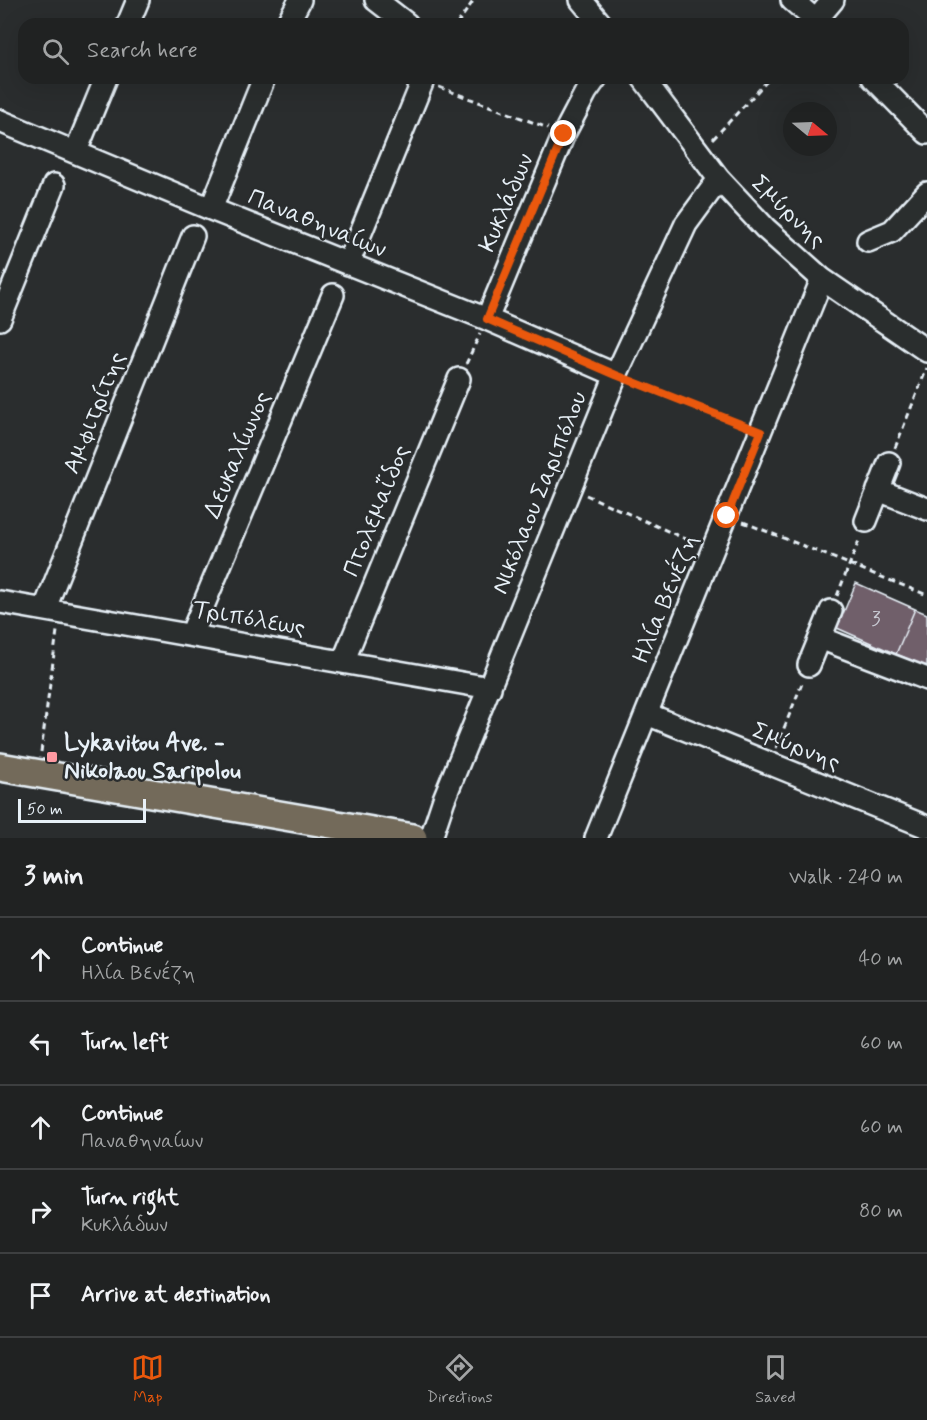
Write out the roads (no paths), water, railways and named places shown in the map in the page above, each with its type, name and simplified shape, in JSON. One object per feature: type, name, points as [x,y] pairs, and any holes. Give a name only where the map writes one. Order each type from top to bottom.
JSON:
[{"type":"main road","points":[[0,767],[413,838]]},
{"type":"street","points":[[130,18],[138,0]]},
{"type":"street","points":[[290,18],[300,0]]},
{"type":"street","points":[[376,0],[399,18]]},
{"type":"street","points":[[581,0],[596,18]]},
{"type":"street","points":[[792,0],[813,18]]},
{"type":"street","points":[[821,18],[832,0]]},
{"type":"street","points":[[76,151],[104,84]]},
{"type":"street","points":[[211,209],[262,84]]},
{"type":"street","points":[[348,264],[422,84]]},
{"type":"street","name":"Κυκλάδων","points":[[487,319],[564,134],[592,84]]},
{"type":"street","name":"Σμύρνης","points":[[647,84],[719,179],[765,228],[822,279],[927,351]]},
{"type":"street","points":[[879,84],[927,133]]},
{"type":"street","name":"Παναθηναίων","points":[[0,121],[211,209],[487,319],[616,375]]},
{"type":"street","name":"Νικόλαου Σαριπόλου","points":[[431,838],[444,799],[616,375],[686,224],[719,179]]},
{"type":"street","points":[[0,319],[54,185]]},
{"type":"street","points":[[868,241],[892,231],[927,194]]},
{"type":"street","name":"Αμφιτρίτης","points":[[52,610],[193,236]]},
{"type":"street","name":"Ηλία Βενέζη","points":[[596,838],[822,279]]},
{"type":"street","name":"Δευκαλίωνος","points":[[191,634],[333,295]]},
{"type":"street","name":"Πτολεμαΐδος","points":[[343,662],[459,380]]},
{"type":"street","points":[[866,521],[889,463]]},
{"type":"street","points":[[878,490],[927,509]]},
{"type":"street","name":"Τριπόλεως","points":[[0,602],[490,688]]},
{"type":"street","points":[[809,665],[831,611]]},
{"type":"street","points":[[820,638],[927,679]]},
{"type":"street","name":"Σμύρνης","points":[[647,714],[927,827]]},
{"type":"place","name":"Lykavitou Ave. - Nikolaou Saripolou","points":[[52,757]]}]
